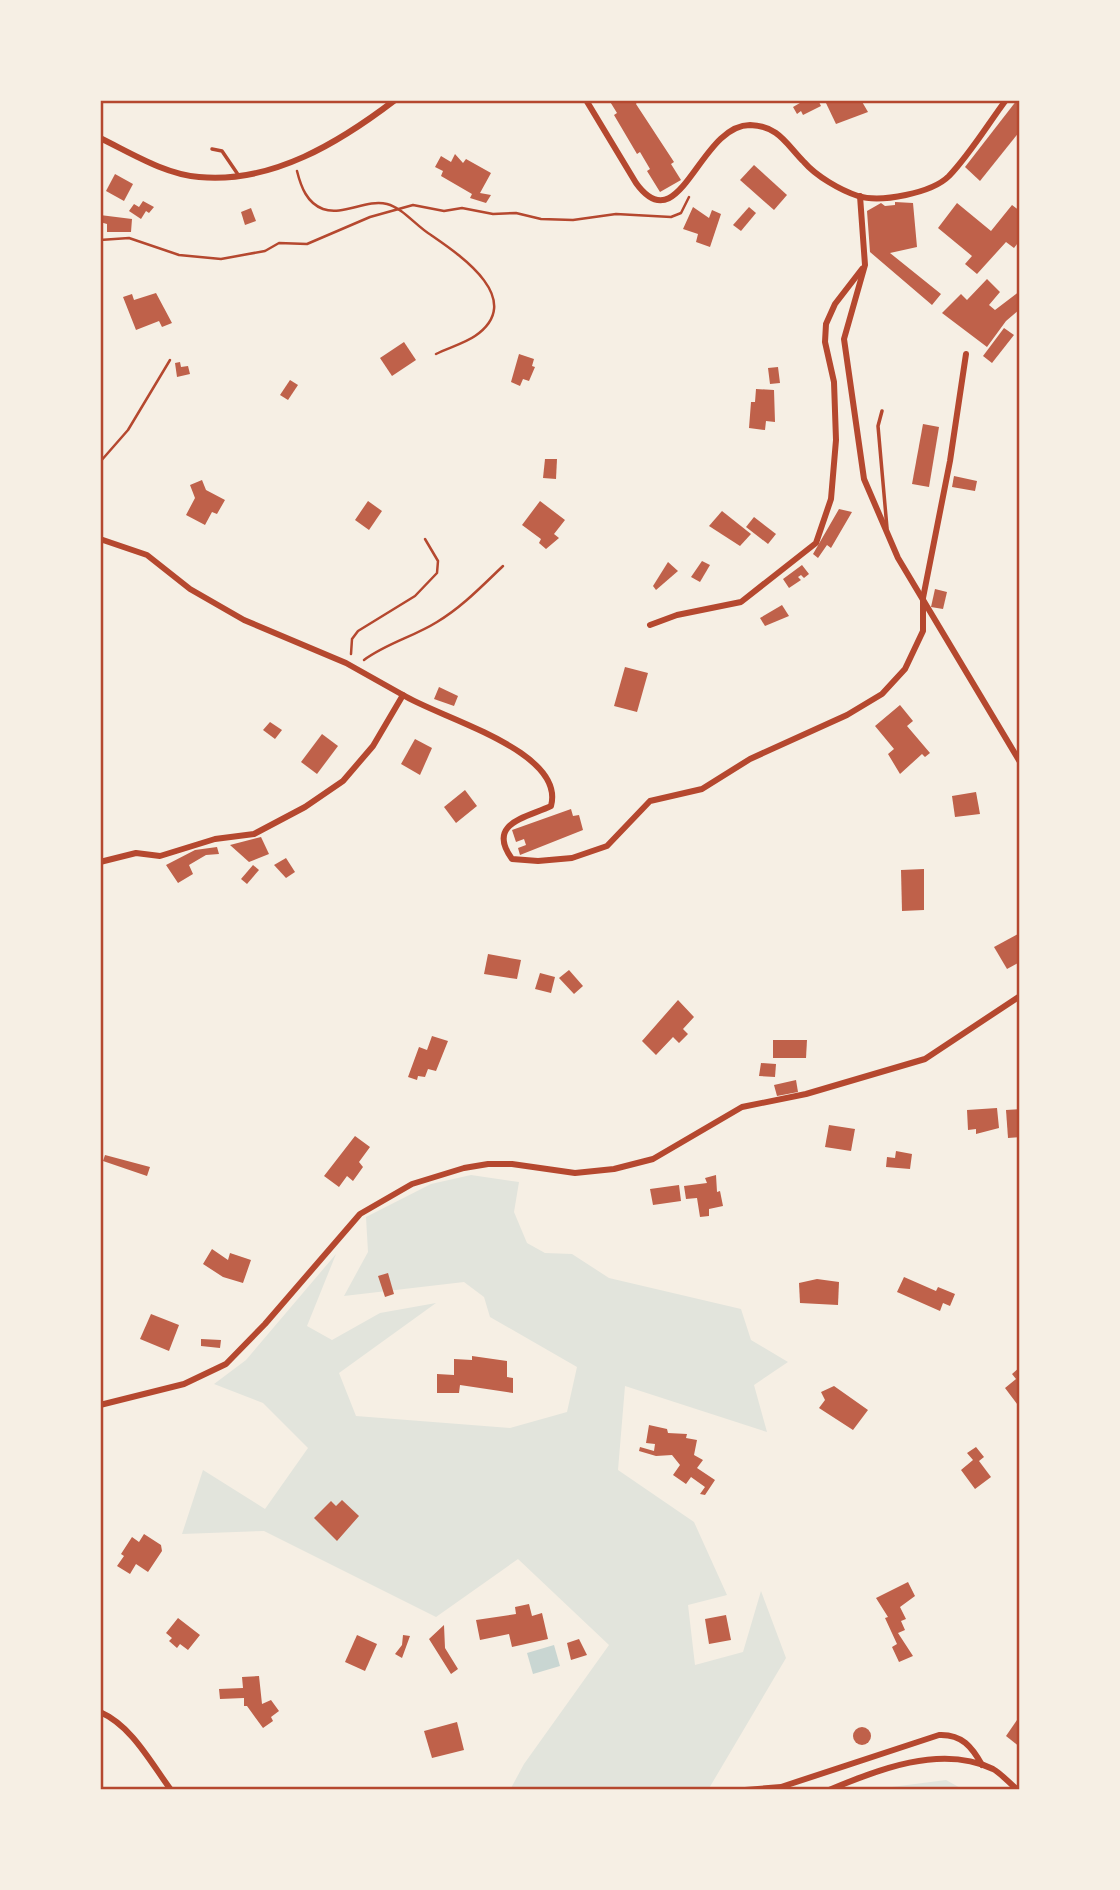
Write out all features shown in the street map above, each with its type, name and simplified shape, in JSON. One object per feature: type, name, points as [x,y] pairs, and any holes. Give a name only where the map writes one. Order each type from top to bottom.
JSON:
[{"type":"street","points":[[100,138],[158,167],[198,177],[241,177],[295,161],[356,130],[395,100]]},
{"type":"street","points":[[586,100],[645,195],[654,200],[669,198],[682,190],[712,144],[737,127],[750,125],[777,131],[805,165],[860,196],[903,195],[930,189],[948,177],[1006,100]]},
{"type":"street","points":[[860,196],[865,265],[844,340],[864,479],[888,537],[1020,762]]},
{"type":"street","points":[[650,625],[677,615],[741,602],[816,543],[831,499],[836,440],[834,382],[825,342],[825,324],[835,304],[865,265]]},
{"type":"street","points":[[100,539],[147,555],[190,589],[244,620],[353,668],[403,695],[524,752],[544,772],[554,796],[551,806],[511,822],[504,833],[504,848],[512,859],[538,861],[572,858],[607,846],[650,801],[702,789],[750,760],[847,715],[882,694],[905,669],[923,631],[923,598],[950,461],[966,354]]},
{"type":"street","points":[[100,862],[136,853],[160,856],[215,839],[254,834],[306,807],[343,781],[373,746],[403,695]]},
{"type":"street","points":[[100,1405],[184,1384],[226,1364],[265,1324],[360,1214],[412,1184],[455,1170],[488,1164],[519,1164],[575,1173],[614,1169],[653,1159],[742,1107],[818,1091],[925,1059],[1020,996]]},
{"type":"street","points":[[100,1712],[110,1716],[131,1735],[172,1790]]},
{"type":"street","points":[[745,1790],[781,1787],[939,1735],[950,1735],[972,1746],[982,1765]]},
{"type":"street","points":[[829,1790],[870,1773],[927,1760],[947,1759],[995,1770],[1018,1790]]},
{"type":"lane","points":[[212,149],[222,151],[233,171],[241,177]]},
{"type":"lane","points":[[882,411],[878,426],[888,537]]},
{"type":"path","points":[[295,161],[300,182],[311,202],[326,210],[368,203],[396,208],[416,226],[456,250],[480,274],[491,291],[493,304],[489,323],[474,337],[436,354]]},
{"type":"path","points":[[100,240],[129,238],[178,255],[221,259],[265,251],[279,243],[307,244],[396,208],[413,205],[444,211],[462,208],[493,214],[516,213],[541,219],[573,220],[616,215],[671,217],[681,213],[688,200],[692,177]]},
{"type":"path","points":[[100,462],[128,430],[170,360]]},
{"type":"path","points":[[425,539],[438,561],[437,573],[415,596],[358,631],[350,649],[353,668],[383,646],[435,623],[471,597],[503,566]]},
{"type":"shaded area","points":[[471,1175],[519,1182],[514,1212],[527,1243],[545,1253],[572,1254],[609,1278],[741,1309],[751,1340],[788,1362],[754,1385],[767,1432],[625,1386],[618,1470],[694,1522],[727,1595],[688,1605],[695,1665],[743,1652],[761,1591],[786,1658],[708,1790],[510,1790],[524,1764],[609,1645],[518,1559],[436,1617],[264,1531],[182,1534],[203,1470],[265,1509],[308,1448],[263,1403],[214,1384],[246,1360],[336,1254],[307,1326],[332,1340],[380,1313],[436,1303],[339,1373],[356,1416],[510,1428],[567,1412],[577,1367],[490,1317],[484,1297],[464,1282],[344,1296],[368,1252],[366,1217],[431,1184]]},
{"type":"shaded area","points":[[554,1645],[560,1666],[533,1674],[527,1653]]},
{"type":"shaded area","points":[[946,1780],[964,1790],[871,1790],[876,1789]]},
{"type":"building","points":[[609,100],[638,100],[636,104],[674,162],[671,164],[681,180],[660,192],[647,171],[650,169],[640,152],[637,154],[614,115],[617,113]]},
{"type":"building","points":[[805,100],[818,100],[821,106],[803,115],[801,111],[797,114],[793,107]]},
{"type":"building","points":[[861,100],[868,112],[836,124],[825,101]]},
{"type":"building","points":[[1017,100],[1020,100],[1020,131],[980,181],[965,167]]},
{"type":"building","points":[[455,154],[463,163],[466,159],[491,173],[480,193],[491,195],[486,203],[470,198],[472,194],[441,176],[443,171],[435,167],[441,156],[451,162]]},
{"type":"building","points":[[754,165],[787,195],[774,210],[740,180]]},
{"type":"building","points":[[115,174],[133,184],[124,201],[106,191]]},
{"type":"building","points":[[143,201],[154,207],[149,213],[146,211],[141,219],[129,211],[134,204],[139,207]]},
{"type":"building","points":[[895,202],[913,203],[917,247],[890,253],[941,294],[932,305],[870,252],[867,211],[881,203],[885,206],[895,205]]},
{"type":"building","points":[[957,203],[991,231],[1012,205],[1020,211],[1020,240],[1014,248],[1006,242],[977,274],[965,264],[972,256],[938,228]]},
{"type":"building","points":[[693,207],[709,218],[712,210],[721,214],[710,247],[696,242],[698,234],[683,229]]},
{"type":"building","points":[[749,207],[756,213],[741,231],[733,225]]},
{"type":"building","points":[[251,208],[256,221],[245,225],[241,212]]},
{"type":"building","points":[[100,215],[132,219],[131,232],[107,232],[107,224],[100,222]]},
{"type":"building","points":[[987,279],[1000,292],[989,305],[995,310],[1020,291],[1020,309],[1006,321],[987,347],[942,313],[961,294],[967,300]]},
{"type":"building","points":[[156,293],[172,323],[162,327],[159,321],[136,330],[123,297],[132,294],[134,300]]},
{"type":"building","points":[[1004,328],[1014,335],[992,363],[983,356]]},
{"type":"building","points":[[404,342],[416,360],[392,376],[380,358]]},
{"type":"building","points":[[519,354],[534,359],[532,366],[535,367],[529,381],[523,379],[520,386],[511,382]]},
{"type":"building","points":[[180,362],[181,367],[188,366],[190,374],[177,377],[175,363]]},
{"type":"building","points":[[778,367],[780,383],[770,384],[768,368]]},
{"type":"building","points":[[290,380],[298,385],[288,400],[280,395]]},
{"type":"building","points":[[756,389],[774,390],[775,422],[766,421],[765,430],[749,428],[751,402],[755,402]]},
{"type":"building","points":[[923,424],[939,427],[929,487],[912,484]]},
{"type":"building","points":[[545,459],[557,459],[556,479],[543,478]]},
{"type":"building","points":[[954,476],[977,481],[975,491],[952,487]]},
{"type":"building","points":[[202,480],[206,490],[225,500],[217,514],[212,512],[205,525],[186,515],[195,498],[190,485]]},
{"type":"building","points":[[368,501],[382,511],[369,530],[355,520]]},
{"type":"building","points":[[540,501],[565,520],[554,534],[559,538],[546,549],[539,543],[541,539],[522,525]]},
{"type":"building","points":[[839,509],[852,512],[831,548],[827,545],[818,558],[813,554]]},
{"type":"building","points":[[722,511],[751,534],[740,546],[709,526]]},
{"type":"building","points":[[754,517],[776,534],[768,544],[746,527]]},
{"type":"building","points":[[702,561],[710,565],[700,582],[691,577]]},
{"type":"building","points":[[668,562],[678,571],[656,590],[653,586]]},
{"type":"building","points":[[802,565],[809,574],[804,578],[801,575],[798,577],[801,580],[789,588],[783,579]]},
{"type":"building","points":[[935,589],[947,592],[943,609],[931,607]]},
{"type":"building","points":[[782,605],[789,616],[765,626],[760,618]]},
{"type":"building","points":[[625,667],[648,673],[637,712],[614,706]]},
{"type":"building","points":[[439,687],[458,696],[454,706],[434,699]]},
{"type":"building","points":[[900,705],[913,721],[907,726],[930,753],[925,757],[922,754],[900,774],[888,754],[894,749],[875,726]]},
{"type":"building","points":[[270,722],[282,730],[275,739],[263,730]]},
{"type":"building","points":[[322,734],[338,746],[317,774],[301,762]]},
{"type":"building","points":[[415,739],[432,748],[420,775],[401,764]]},
{"type":"building","points":[[465,790],[477,806],[456,823],[444,807]]},
{"type":"building","points":[[976,792],[980,814],[955,817],[952,796]]},
{"type":"building","points":[[571,809],[573,816],[579,815],[583,830],[520,855],[518,848],[526,845],[524,839],[516,842],[512,830]]},
{"type":"building","points":[[261,837],[269,854],[249,862],[230,845]]},
{"type":"building","points":[[217,847],[219,854],[206,855],[189,865],[193,874],[178,883],[166,865],[195,850]]},
{"type":"building","points":[[286,858],[295,872],[286,878],[274,865]]},
{"type":"building","points":[[253,865],[259,870],[247,884],[241,879]]},
{"type":"building","points":[[924,869],[924,910],[902,911],[901,870]]},
{"type":"building","points":[[1020,933],[1020,962],[1007,969],[994,947]]},
{"type":"building","points":[[488,954],[521,960],[517,979],[484,974]]},
{"type":"building","points":[[569,970],[583,986],[574,994],[559,978]]},
{"type":"building","points":[[540,973],[555,977],[551,993],[535,989]]},
{"type":"building","points":[[678,1000],[694,1017],[683,1029],[688,1034],[679,1043],[673,1037],[656,1055],[642,1041]]},
{"type":"building","points":[[432,1036],[448,1041],[436,1071],[428,1069],[425,1077],[418,1076],[417,1080],[408,1077],[419,1047],[427,1050]]},
{"type":"building","points":[[773,1040],[807,1040],[806,1058],[773,1058]]},
{"type":"building","points":[[761,1063],[776,1064],[775,1077],[759,1076]]},
{"type":"building","points":[[796,1080],[798,1092],[777,1096],[774,1085]]},
{"type":"building","points":[[997,1108],[999,1128],[976,1134],[976,1129],[968,1130],[967,1110]]},
{"type":"building","points":[[1020,1109],[1020,1137],[1008,1138],[1006,1110]]},
{"type":"building","points":[[829,1125],[855,1129],[851,1151],[825,1147]]},
{"type":"building","points":[[355,1136],[370,1147],[359,1162],[363,1167],[353,1181],[347,1176],[339,1187],[324,1176]]},
{"type":"building","points":[[896,1151],[912,1154],[910,1169],[886,1167],[887,1157],[895,1158]]},
{"type":"building","points":[[105,1155],[150,1167],[147,1176],[103,1161]]},
{"type":"building","points":[[716,1175],[717,1192],[720,1191],[723,1206],[709,1209],[709,1216],[700,1217],[697,1198],[686,1199],[684,1186],[707,1183],[705,1178]]},
{"type":"building","points":[[679,1185],[681,1201],[653,1205],[650,1189]]},
{"type":"building","points":[[212,1249],[228,1260],[230,1253],[251,1260],[243,1283],[223,1277],[203,1264]]},
{"type":"building","points":[[388,1273],[394,1294],[385,1297],[378,1276]]},
{"type":"building","points":[[904,1277],[936,1291],[938,1287],[955,1294],[950,1306],[943,1303],[940,1311],[897,1292]]},
{"type":"building","points":[[817,1279],[839,1282],[838,1305],[800,1303],[799,1283]]},
{"type":"building","points":[[151,1314],[179,1325],[169,1351],[140,1339]]},
{"type":"building","points":[[201,1339],[221,1340],[220,1348],[201,1346]]},
{"type":"building","points":[[472,1356],[507,1361],[507,1377],[513,1378],[513,1393],[460,1385],[459,1393],[437,1393],[437,1374],[454,1375],[454,1359],[472,1360]]},
{"type":"building","points":[[1020,1367],[1020,1408],[1005,1388],[1016,1379],[1012,1374]]},
{"type":"building","points":[[834,1386],[868,1410],[853,1430],[819,1408],[825,1400],[821,1392]]},
{"type":"building","points":[[649,1425],[667,1429],[668,1433],[687,1434],[686,1438],[697,1440],[694,1455],[703,1460],[697,1468],[715,1480],[705,1495],[700,1494],[705,1487],[691,1477],[686,1484],[673,1475],[680,1465],[672,1455],[656,1456],[639,1451],[640,1447],[654,1451],[655,1444],[646,1443]]},
{"type":"building","points":[[976,1447],[984,1457],[979,1461],[991,1477],[975,1489],[961,1470],[973,1460],[967,1453]]},
{"type":"building","points":[[342,1500],[359,1516],[337,1541],[314,1518],[331,1501],[336,1506]]},
{"type":"building","points":[[144,1534],[161,1545],[162,1551],[148,1572],[136,1564],[130,1574],[117,1566],[124,1556],[121,1554],[132,1537],[139,1542]]},
{"type":"building","points":[[908,1582],[915,1596],[900,1607],[906,1619],[901,1621],[905,1630],[898,1633],[913,1656],[899,1662],[892,1647],[897,1644],[885,1618],[888,1617],[876,1598]]},
{"type":"building","points":[[529,1604],[532,1616],[542,1613],[548,1639],[512,1647],[509,1634],[480,1640],[476,1620],[516,1614],[515,1607]]},
{"type":"building","points":[[726,1615],[731,1640],[709,1644],[705,1619]]},
{"type":"building","points":[[178,1618],[200,1635],[188,1650],[180,1644],[177,1648],[169,1641],[172,1638],[166,1633]]},
{"type":"building","points":[[444,1625],[445,1648],[458,1669],[451,1674],[429,1639]]},
{"type":"building","points":[[357,1635],[377,1644],[365,1671],[345,1662]]},
{"type":"building","points":[[403,1635],[410,1636],[402,1658],[395,1654],[402,1645]]},
{"type":"building","points":[[579,1639],[587,1655],[571,1660],[567,1643]]},
{"type":"building","points":[[259,1676],[262,1704],[271,1700],[279,1711],[271,1717],[273,1721],[263,1728],[247,1706],[244,1706],[244,1698],[220,1699],[219,1689],[243,1688],[242,1677]]},
{"type":"building","points":[[1017,1720],[1020,1722],[1020,1747],[1006,1736]]},
{"type":"building","points":[[457,1722],[464,1750],[432,1758],[424,1731]]},
{"type":"building","points":[[862,1727],[870,1732],[871,1736],[866,1744],[862,1745],[854,1740],[853,1736],[858,1728]]}]
